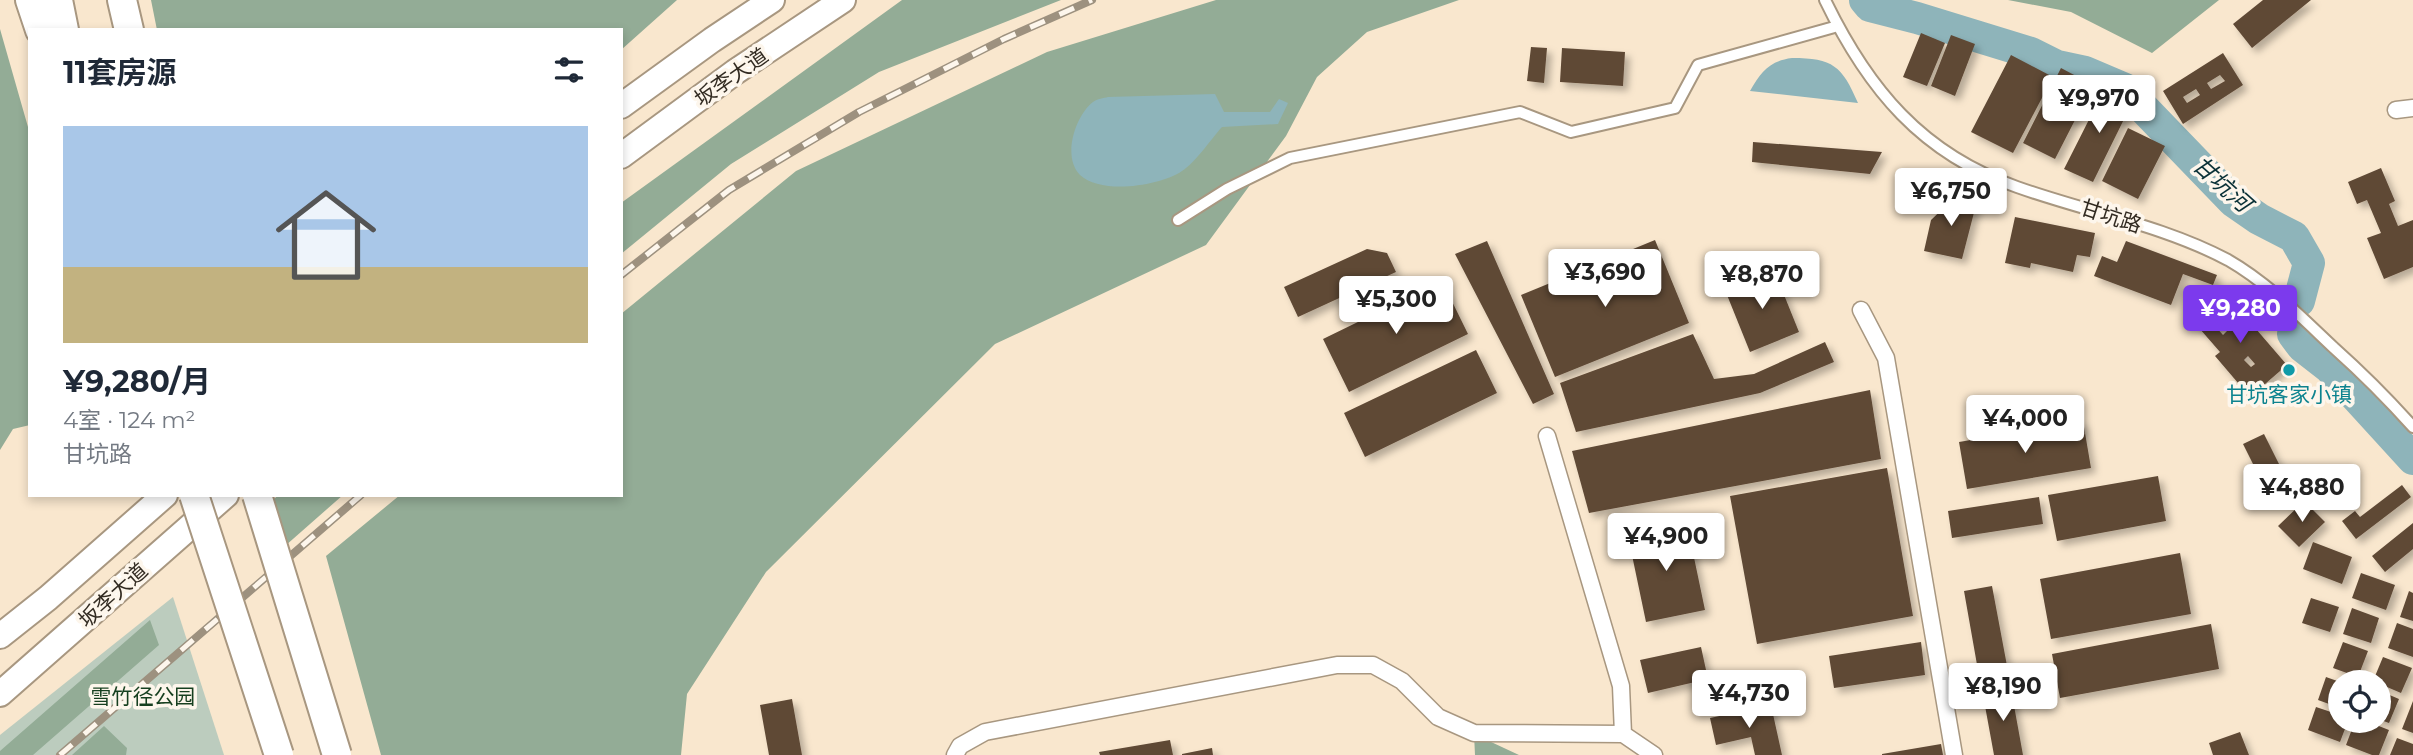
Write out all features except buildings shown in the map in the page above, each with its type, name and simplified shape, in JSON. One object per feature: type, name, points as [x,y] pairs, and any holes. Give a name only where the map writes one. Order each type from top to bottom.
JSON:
[{"type":"highway","points":[[30,0],[39,28]]},
{"type":"highway","points":[[58,0],[64,28]]},
{"type":"highway","points":[[122,0],[129,28]]},
{"type":"highway","points":[[195,497],[279,755]]},
{"type":"highway","points":[[258,497],[337,755]]},
{"type":"main road","name":"坂李大道","points":[[623,105],[772,0]]},
{"type":"main road","name":"坂李大道","points":[[623,155],[735,72],[842,0]]},
{"type":"main road","name":"坂李大道","points":[[0,636],[48,598],[163,497]]},
{"type":"main road","name":"坂李大道","points":[[0,694],[224,497]]},
{"type":"street","name":"甘坑路","points":[[1825,0],[1838,26],[1900,115],[1948,154],[2017,187],[2191,242],[2230,262],[2268,288],[2305,319],[2364,374],[2413,427]]},
{"type":"street","points":[[1178,220],[1227,189],[1290,158],[1520,112],[1571,132],[1675,108],[1698,65],[1838,26]]},
{"type":"street","points":[[2396,110],[2413,108]]},
{"type":"street","points":[[1861,310],[1886,358],[1954,755]]},
{"type":"street","points":[[1547,436],[1621,686],[1623,734]]},
{"type":"street","points":[[955,755],[960,746],[985,732],[1337,664],[1373,665],[1402,681],[1438,717],[1474,733],[1623,734],[1654,755]]},
{"type":"green space","points":[[151,0],[677,0],[623,48],[623,28],[157,28]]},
{"type":"green space","points":[[902,0],[1061,0],[879,72],[731,164],[623,252],[623,202]]},
{"type":"green space","points":[[1216,0],[1459,0],[1367,32],[1317,77],[1286,136],[1206,245],[995,344],[766,572],[687,694],[681,755],[381,755],[326,556],[398,497],[623,497],[623,312],[796,171],[1047,52]]},
{"type":"green space","points":[[2008,0],[2219,0],[2152,53],[2071,12]]},
{"type":"green space","points":[[0,29],[28,127],[28,425],[13,429],[0,450]]},
{"type":"green space","points":[[276,497],[341,497],[285,546],[271,501]]},
{"type":"green space","name":"雪竹径公园","points":[[173,597],[224,755],[0,755],[0,735]]},
{"type":"green space","points":[[150,620],[159,645],[33,755],[0,755],[0,751]]},
{"type":"green space","points":[[104,726],[127,748],[126,755],[72,755]]},
{"type":"green space","points":[[1474,734],[1519,755],[1475,755]]},
{"type":"water","points":[[1792,58],[1827,62],[1847,80],[1858,103],[1750,91],[1766,68]]},
{"type":"water","points":[[1215,94],[1224,112],[1270,112],[1279,99],[1288,103],[1278,124],[1222,127],[1187,167],[1160,181],[1131,186],[1102,185],[1080,175],[1075,167],[1071,148],[1076,127],[1087,108],[1095,101],[1108,97]]},
{"type":"waterway","name":"甘坑河","points":[[1865,0],[1870,6],[2031,53],[2057,66],[2085,72],[2125,89],[2233,201],[2259,219],[2294,237],[2309,263],[2299,301]]},
{"type":"waterway","name":"甘坑河","points":[[2293,334],[2302,346],[2329,367],[2413,459]]},
{"type":"railway","points":[[623,273],[729,190],[859,112],[1004,39],[1092,0]]},
{"type":"railway","points":[[60,755],[359,497]]},
{"type":"place","name":"甘坑客家小镇","points":[[2289,370]]}]
